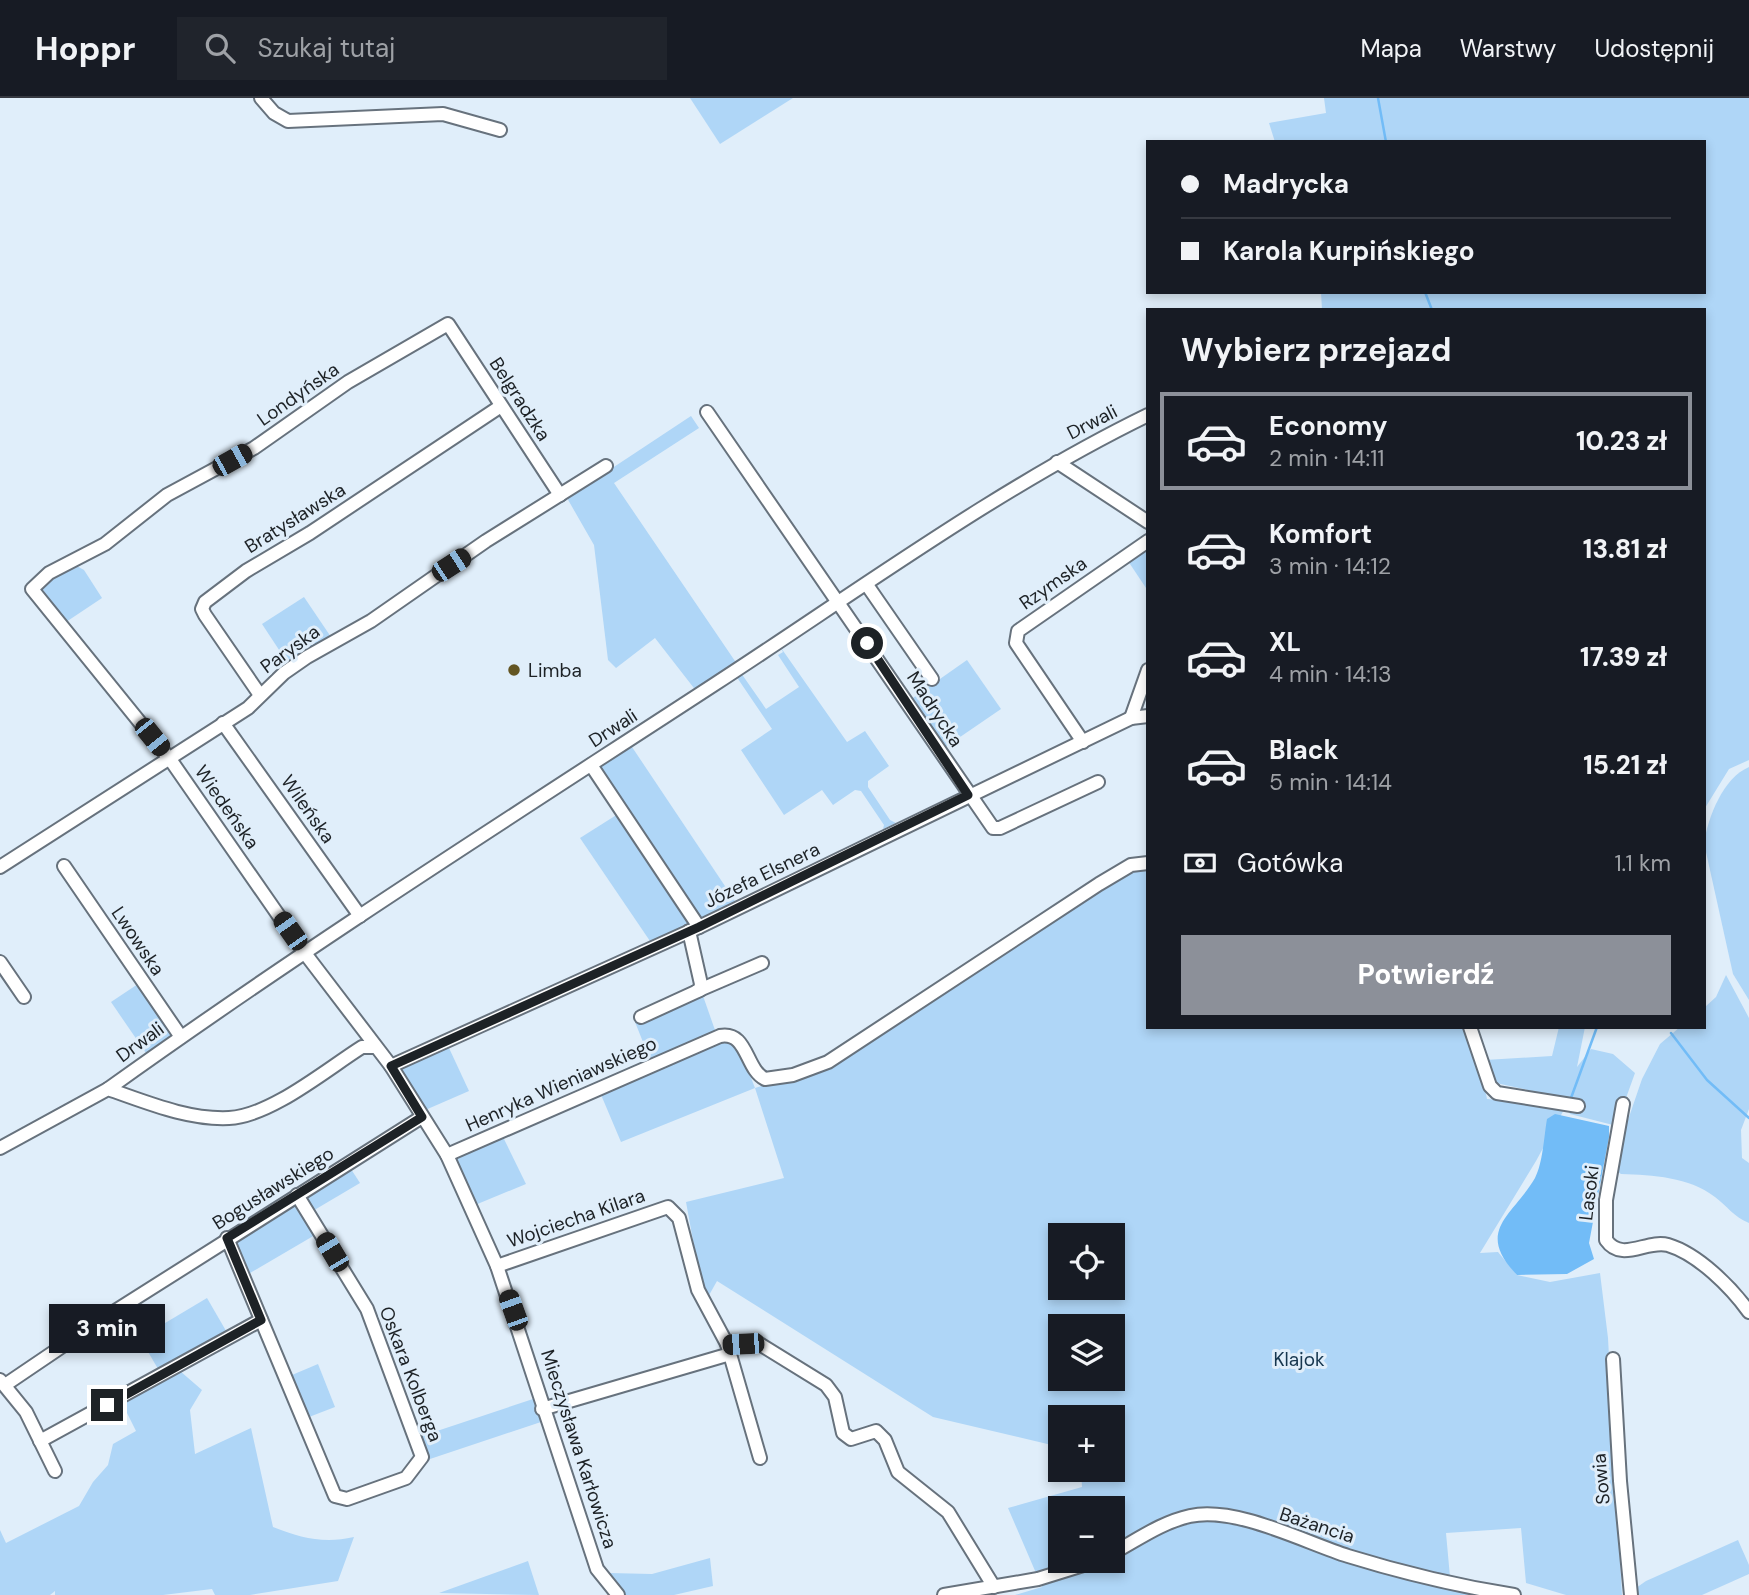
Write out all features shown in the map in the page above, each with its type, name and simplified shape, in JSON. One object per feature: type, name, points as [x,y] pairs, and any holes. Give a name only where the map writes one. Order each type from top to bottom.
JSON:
[{"type":"street","points":[[261,98],[274,113],[288,121],[443,114],[500,130]]},
{"type":"street","name":"Belgradzka","points":[[448,324],[560,495]]},
{"type":"street","name":"Londyńska","points":[[32,589],[49,573],[105,544],[167,495],[254,448],[348,382],[448,324]]},
{"type":"street","name":"Bratysławska","points":[[261,695],[205,615],[202,609],[205,602],[246,571],[310,533],[501,406]]},
{"type":"street","name":"Madrycka","points":[[707,412],[968,795],[996,829],[1098,782]]},
{"type":"street","name":"Drwali","points":[[108,1089],[304,953],[839,603],[1057,462],[1146,416]]},
{"type":"street","points":[[1057,462],[1146,521]]},
{"type":"street","name":"Paryska","points":[[0,867],[223,723],[261,695],[292,667],[383,613],[451,565],[606,466]]},
{"type":"street","name":"Rzymska","points":[[1083,741],[1016,643],[1018,631],[1146,542]]},
{"type":"street","points":[[867,585],[932,679]]},
{"type":"street","name":"Wiedeńska","points":[[32,589],[168,757],[304,953],[375,1046]]},
{"type":"street","points":[[1131,718],[1146,676]]},
{"type":"street","name":"Józefa Elsnera","points":[[391,1066],[694,929],[1131,718],[1146,716]]},
{"type":"street","name":"Wileńska","points":[[223,723],[360,916]]},
{"type":"street","points":[[591,765],[694,929],[701,984],[697,991]]},
{"type":"street","name":"Henryka Wieniawskiego","points":[[447,1156],[720,1036],[734,1037],[740,1041],[755,1072],[765,1079],[793,1075],[828,1062],[1099,884],[1131,865],[1146,863]]},
{"type":"street","name":"Lwowska","points":[[64,866],[181,1037]]},
{"type":"street","points":[[0,962],[24,998]]},
{"type":"street","points":[[641,1017],[762,963]]},
{"type":"street","points":[[1471,1029],[1490,1086],[1497,1093],[1578,1106]]},
{"type":"street","points":[[0,1148],[108,1089],[171,1111],[228,1118],[266,1108],[362,1047],[375,1046],[391,1066],[447,1156]]},
{"type":"street","name":"Lasoki","points":[[1623,1104],[1606,1200],[1606,1240],[1613,1248],[1624,1251],[1658,1244],[1675,1248],[1715,1276],[1749,1312]]},
{"type":"street","name":"Bogusławskiego","points":[[2,1382],[422,1117]]},
{"type":"street","name":"Mieczysława Karłowicza","points":[[447,1156],[497,1266],[521,1332],[542,1409],[564,1460],[597,1569],[618,1595]]},
{"type":"street","name":"Oskara Kolberga","points":[[227,1238],[335,1496],[347,1499],[407,1478],[422,1457],[367,1309],[297,1195]]},
{"type":"street","name":"Wojciecha Kilara","points":[[497,1266],[668,1208],[679,1218],[698,1290],[728,1349]]},
{"type":"street","points":[[40,1441],[261,1320]]},
{"type":"street","points":[[542,1409],[728,1349],[758,1343],[826,1385],[835,1398],[843,1433],[851,1439],[876,1431],[886,1440],[898,1472],[948,1512],[994,1587]]},
{"type":"street","points":[[728,1349],[760,1458]]},
{"type":"street","name":"Sowia","points":[[1613,1359],[1620,1481],[1631,1595]]},
{"type":"street","points":[[2,1382],[26,1412],[55,1471]]},
{"type":"street","name":"Bażancia","points":[[1125,1546],[1172,1521],[1211,1514],[1239,1520],[1348,1556],[1449,1584],[1514,1595]]},
{"type":"street","points":[[944,1595],[1038,1579],[1057,1573]]},
{"type":"green space","points":[[690,98],[793,98],[720,144]]},
{"type":"green space","points":[[1324,98],[1749,98],[1749,760],[1729,769],[1706,806],[1706,308],[1322,308],[1321,294],[1706,294],[1706,140],[1274,140],[1269,123],[1326,113]]},
{"type":"green space","points":[[691,416],[699,428],[614,483],[737,664],[697,692],[655,638],[616,668],[608,660],[594,545],[567,498]]},
{"type":"green space","points":[[1146,548],[1146,588],[1128,561]]},
{"type":"green space","points":[[75,565],[84,570],[102,598],[66,622],[41,587]]},
{"type":"green space","points":[[304,597],[331,637],[289,665],[262,624]]},
{"type":"green space","points":[[779,645],[847,742],[865,731],[889,766],[868,781],[868,787],[890,820],[896,823],[883,829],[884,825],[861,791],[855,790],[833,805],[822,790],[784,815],[741,750],[772,729],[736,676],[741,673],[766,709],[799,687],[778,655],[783,652]]},
{"type":"green space","points":[[967,660],[1001,709],[944,748],[910,700]]},
{"type":"green space","points":[[630,744],[737,904],[700,920],[595,767]]},
{"type":"green space","points":[[1749,767],[1749,1000],[1733,974],[1706,852],[1706,835],[1718,799],[1740,772]]},
{"type":"green space","points":[[618,814],[693,925],[652,944],[580,838]]},
{"type":"green space","name":"Klajok","points":[[1136,868],[1146,868],[1146,1029],[1468,1029],[1479,1060],[1487,1099],[1566,1106],[1480,1253],[1498,1252],[1517,1275],[1550,1282],[1600,1273],[1608,1338],[1622,1595],[1566,1595],[1526,1583],[1521,1528],[1446,1533],[1450,1577],[1487,1595],[1015,1595],[1042,1587],[1008,1508],[1048,1497],[1048,1573],[1125,1573],[1125,1496],[1050,1496],[1082,1487],[1082,1482],[1125,1482],[1125,1405],[1048,1405],[1048,1444],[933,1417],[717,1281],[708,1297],[701,1284],[686,1202],[784,1178],[755,1088],[830,1066]]},
{"type":"green space","points":[[1726,975],[1749,1018],[1749,1109],[1741,1130],[1742,1158],[1749,1163],[1749,1223],[1705,1190],[1694,1185],[1658,1176],[1621,1174],[1617,1171],[1615,1158],[1642,1079],[1660,1044],[1678,1029],[1706,1029],[1706,1006],[1716,997]]},
{"type":"green space","points":[[138,984],[173,1037],[148,1056],[111,1002]]},
{"type":"green space","points":[[702,993],[716,1033],[651,1062],[635,1022]]},
{"type":"green space","points":[[1559,1029],[1585,1029],[1577,1067],[1591,1049],[1613,1054],[1635,1073],[1617,1123],[1613,1125],[1570,1114],[1564,1098],[1496,1083],[1485,1060],[1552,1056]]},
{"type":"green space","points":[[721,1040],[737,1042],[755,1088],[621,1142],[599,1090]]},
{"type":"green space","points":[[449,1048],[469,1091],[423,1111],[396,1070]]},
{"type":"green space","points":[[503,1137],[526,1184],[475,1205],[452,1157]]},
{"type":"green space","points":[[349,1166],[360,1183],[311,1212],[302,1197]]},
{"type":"green space","points":[[295,1200],[315,1235],[250,1273],[234,1238]]},
{"type":"green space","points":[[207,1298],[229,1336],[161,1374],[140,1338]]},
{"type":"green space","points":[[318,1364],[335,1407],[309,1417],[292,1375]]},
{"type":"green space","points":[[180,1371],[202,1390],[190,1410],[195,1454],[251,1428],[273,1527],[313,1539],[354,1537],[338,1581],[250,1595],[215,1595],[212,1589],[163,1595],[55,1595],[55,1591],[50,1595],[0,1595],[0,1530],[6,1543],[79,1506],[93,1482],[108,1465],[113,1444],[136,1431],[121,1401]]},
{"type":"green space","points":[[536,1398],[544,1421],[427,1460],[422,1436]]},
{"type":"green space","points":[[1738,1540],[1749,1565],[1749,1574],[1702,1595],[1634,1595],[1636,1588],[1646,1581]]},
{"type":"green space","points":[[710,1558],[713,1586],[674,1595],[623,1595],[609,1573],[652,1574]]},
{"type":"green space","points":[[528,1561],[539,1595],[439,1593]]},
{"type":"water","points":[[1555,1114],[1609,1126],[1589,1243],[1594,1259],[1567,1274],[1517,1275],[1505,1259],[1499,1246],[1498,1235],[1508,1214],[1538,1172],[1547,1119]]},
{"type":"waterway","points":[[1378,98],[1386,140]]},
{"type":"waterway","points":[[1426,294],[1431,308]]},
{"type":"waterway","points":[[1571,1098],[1596,1029]]},
{"type":"waterway","points":[[1671,1033],[1707,1080],[1749,1118]]},
{"type":"place","name":"Limba","points":[[514,670]]},
{"type":"route","points":[[107,1405],[261,1320],[227,1238],[422,1117],[391,1066],[439,1042],[699,927],[968,795],[867,643]]}]
